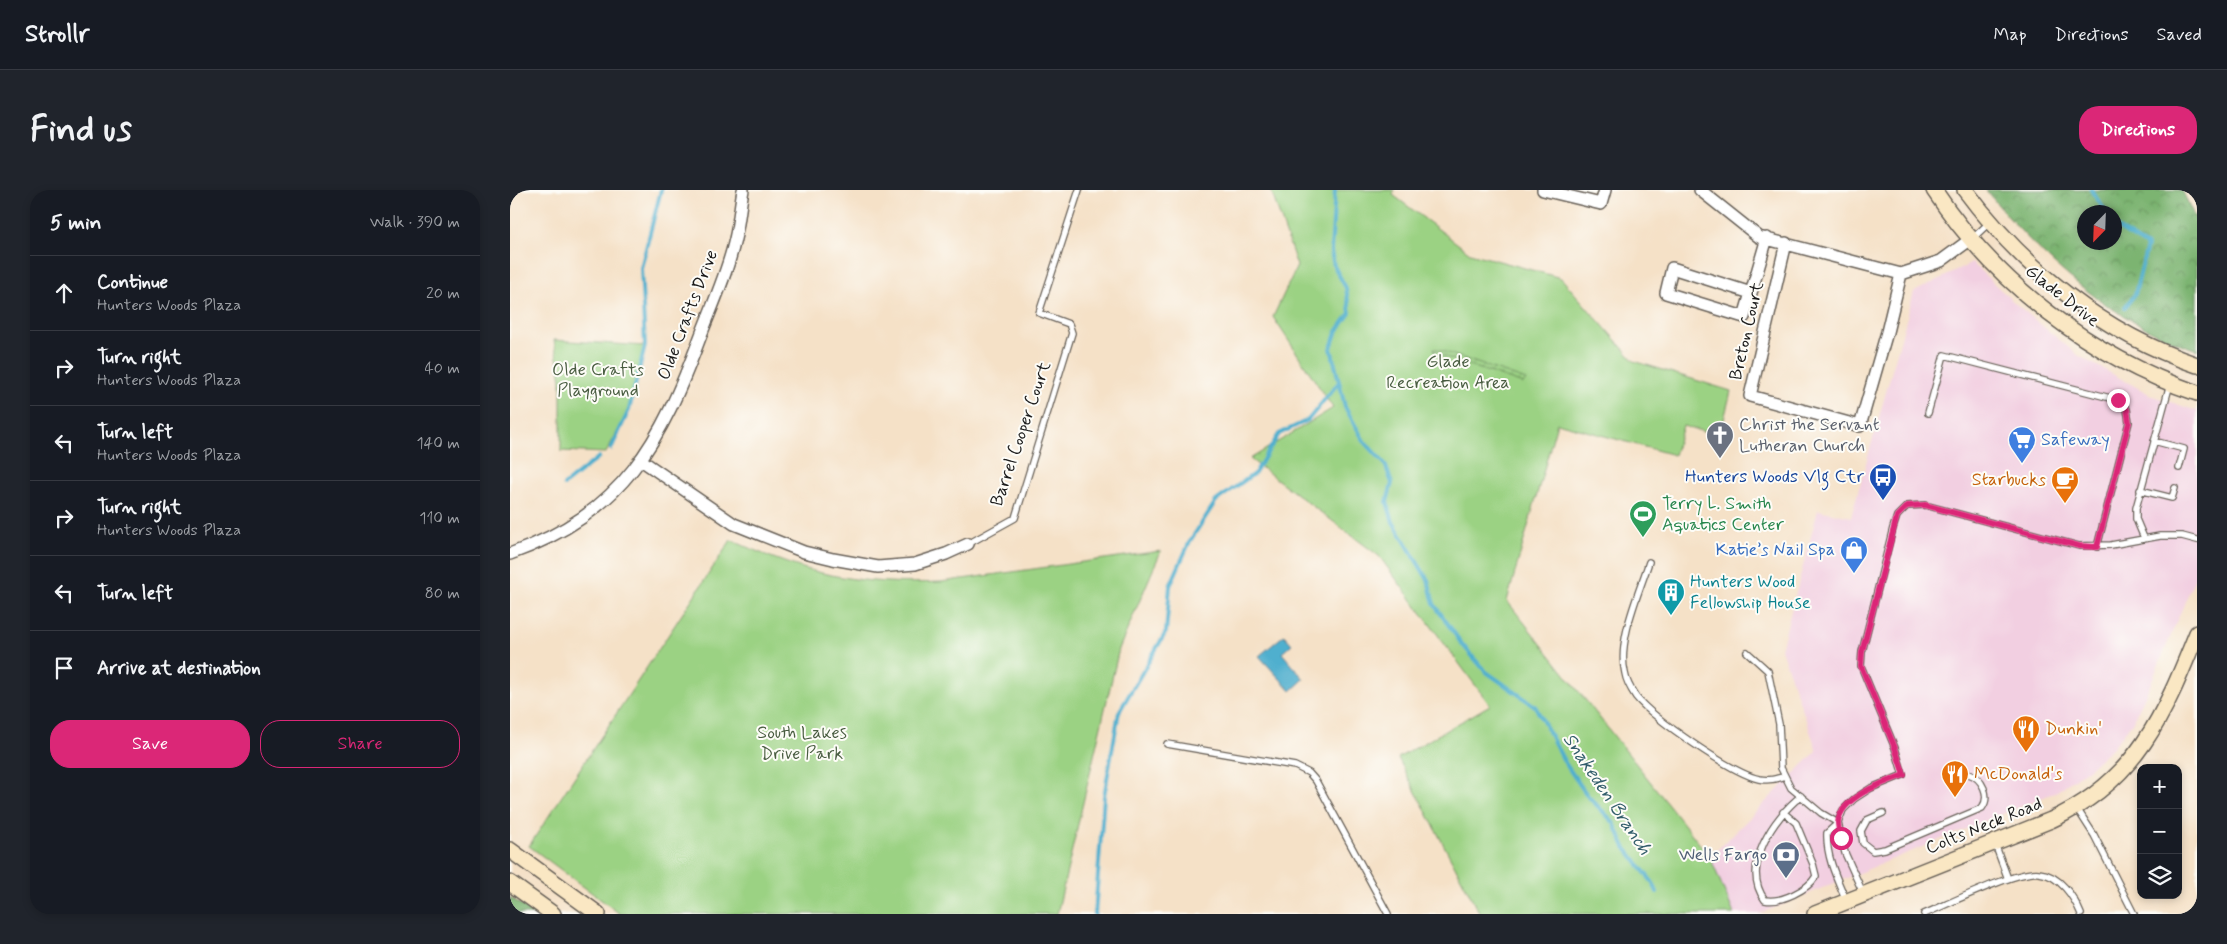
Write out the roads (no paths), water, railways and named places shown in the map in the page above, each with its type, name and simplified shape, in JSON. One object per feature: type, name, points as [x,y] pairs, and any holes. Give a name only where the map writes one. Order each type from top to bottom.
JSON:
[{"type":"street","name":"Olde Crafts Drive","points":[[510,554],[549,537],[586,515],[613,492],[641,460],[666,418],[717,293],[735,240],[743,190]]},
{"type":"street","points":[[1544,190],[1601,204],[1605,190]]},
{"type":"street","points":[[1700,190],[1759,236],[1901,274],[1941,261],[1971,239]]},
{"type":"street","name":"Glade Drive","points":[[1934,190],[1971,239],[2015,283],[2060,321],[2089,342],[2124,362],[2197,393]]},
{"type":"street","name":"Glade Drive","points":[[1965,190],[1990,222],[2040,273],[2091,311],[2132,336],[2197,365]]},
{"type":"street","name":"Breton Court","points":[[1751,292],[1672,268],[1666,292],[1744,318],[1767,238]]},
{"type":"street","name":"Breton Court","points":[[1786,243],[1750,396],[1860,426],[1887,332],[1901,274]]},
{"type":"street","name":"Barrel Cooper Court","points":[[641,460],[734,524],[771,540],[824,557],[860,564],[891,567],[926,562],[968,544]]},
{"type":"street","name":"Colts Neck Road","points":[[1815,914],[2076,808],[2117,776],[2148,740],[2167,706],[2197,633]]},
{"type":"street","points":[[510,850],[598,914]]},
{"type":"street","points":[[510,883],[553,914]]},
{"type":"lane","name":"Barrel Cooper Court","points":[[968,544],[1015,518],[1059,377],[1072,333],[1069,324],[1039,312],[1078,190]]},
{"type":"lane","points":[[1971,239],[1990,222]]},
{"type":"lane","points":[[1928,413],[1944,355],[2118,400],[2127,409],[2129,422],[2097,547]]},
{"type":"lane","points":[[2144,538],[2136,519],[2136,508],[2170,383]]},
{"type":"lane","points":[[2154,441],[2184,449],[2180,468]]},
{"type":"lane","points":[[2140,490],[2172,498],[2175,488]]},
{"type":"lane","points":[[1846,901],[1826,845],[1827,833],[1838,822],[1843,810],[1854,799],[1871,788],[1904,775],[1895,748],[1861,666],[1862,652],[1897,516],[1907,506],[1925,505],[2079,546],[2097,547],[2144,538],[2182,536],[2197,540]]},
{"type":"lane","points":[[1649,562],[1623,650],[1625,674],[1635,696],[1656,717],[1726,764],[1757,779],[1772,780],[1785,776]]},
{"type":"lane","points":[[1747,652],[1768,672],[1774,691],[1779,724],[1781,768],[1791,788],[1821,813],[1838,822],[1845,853],[1864,894]]},
{"type":"lane","points":[[1167,744],[1283,764],[1309,773],[1316,781],[1388,914]]},
{"type":"lane","points":[[1883,813],[1867,820],[1861,831],[1863,843],[1873,851],[1885,848],[1982,808],[1986,802],[1986,795],[1979,780],[1969,774]]},
{"type":"lane","points":[[1783,812],[1796,823],[1814,864],[1816,876],[1811,885],[1774,902],[1765,900],[1758,891],[1756,878],[1759,857],[1770,831],[1783,812],[1801,796]]},
{"type":"lane","points":[[2076,808],[2094,835],[2134,914]]},
{"type":"lane","points":[[1994,842],[2008,879]]},
{"type":"lane","points":[[1924,914],[2008,879],[2039,873],[2052,876],[2066,889],[2081,914]]},
{"type":"water","points":[[1284,635],[1292,644],[1282,653],[1304,679],[1291,691],[1259,656]]},
{"type":"waterway","points":[[611,449],[629,410],[645,346],[641,268],[661,190]]},
{"type":"waterway","name":"Snakeden Branch","points":[[1335,190],[1331,251],[1334,266],[1346,288],[1350,313],[1336,333],[1331,348],[1345,407],[1364,441],[1385,464],[1392,483],[1387,502],[1393,522],[1428,580],[1434,604],[1461,643],[1485,671],[1535,706],[1565,763],[1587,795],[1614,823],[1625,847],[1653,883],[1657,892]]},
{"type":"waterway","points":[[2091,190],[2101,205]]},
{"type":"waterway","points":[[2122,231],[2147,246],[2135,294],[2125,307]]},
{"type":"waterway","points":[[1095,914],[1104,796],[1119,712],[1166,632],[1170,586],[1190,541],[1216,501],[1255,473],[1279,434],[1308,420],[1339,382]]},
{"type":"waterway","points":[[564,485],[599,457]]},
{"type":"place","name":"Christ the Servant Lutheran Church","points":[[1720,459]]},
{"type":"place","name":"Safeway","points":[[2022,464]]},
{"type":"place","name":"Hunters Woods Vlg Ctr","points":[[1883,501]]},
{"type":"place","name":"Starbucks","points":[[2065,504]]},
{"type":"place","name":"Terry L. Smith Aquatics Center","points":[[1643,538]]},
{"type":"place","name":"Katie’s Nail Spa","points":[[1854,574]]},
{"type":"place","name":"Hunters Wood Fellowship House","points":[[1671,616]]},
{"type":"place","name":"Dunkin'","points":[[2026,753]]},
{"type":"place","name":"McDonald's","points":[[1955,798]]},
{"type":"place","name":"Wells Fargo","points":[[1786,879]]},
{"type":"park label","name":"Glade Recreation Area","points":[[1448,372]]},
{"type":"park label","name":"Olde Crafts Playground","points":[[598,380]]},
{"type":"park label","name":"South Lakes Drive Park","points":[[802,743]]}]
